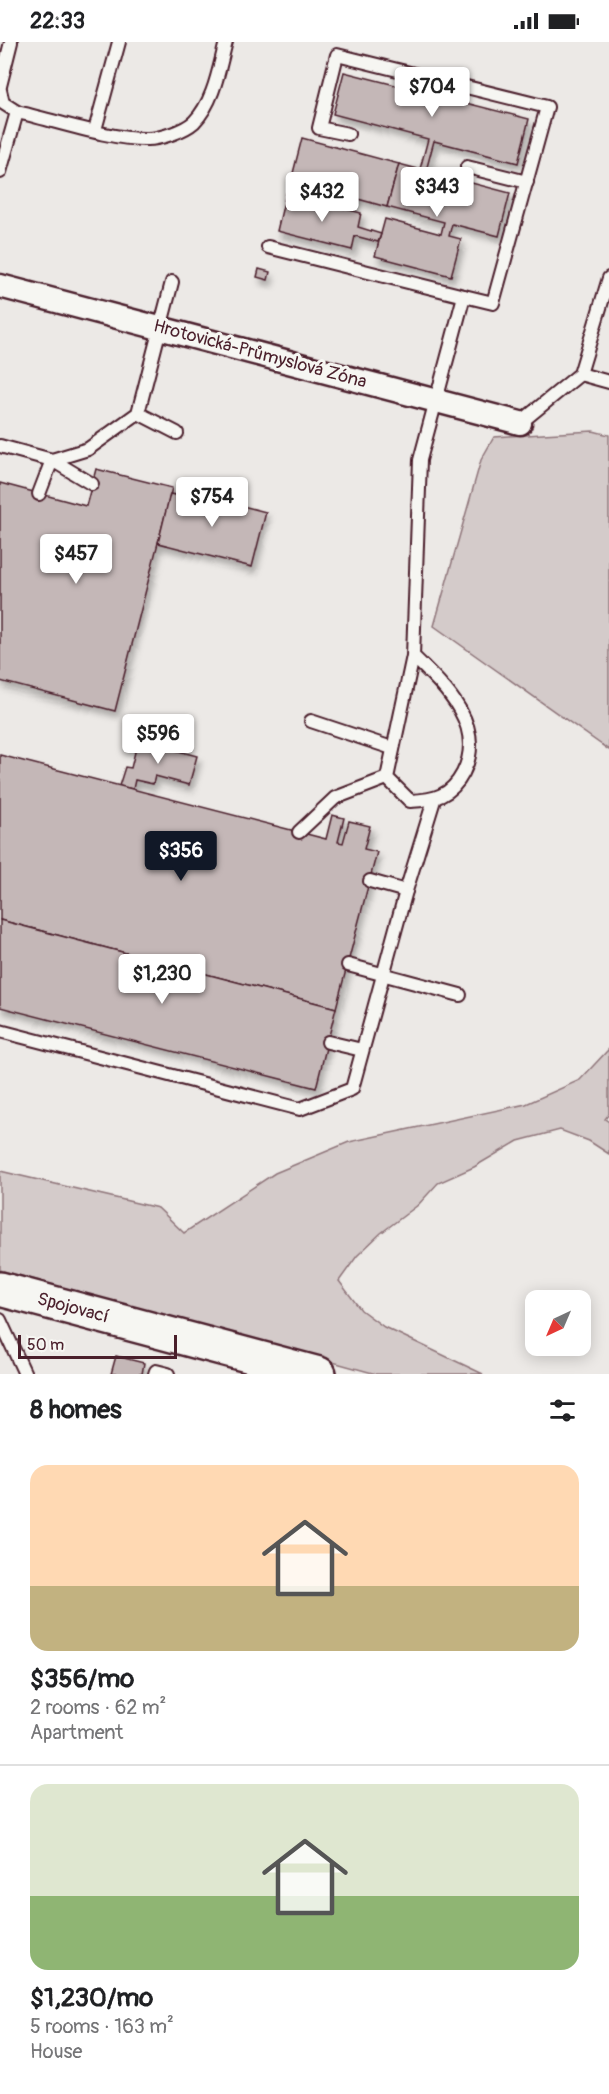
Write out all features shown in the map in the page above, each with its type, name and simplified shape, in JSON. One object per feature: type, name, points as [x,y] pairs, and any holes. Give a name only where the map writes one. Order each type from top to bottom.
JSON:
[{"type":"main road","name":"Spojovací","points":[[0,1289],[319,1374]]},
{"type":"street","name":"Hrotovická-Průmyslová Zóna","points":[[0,286],[520,423]]},
{"type":"lane","points":[[11,42],[0,88],[3,103],[17,112],[147,139],[162,137],[193,122],[213,91],[226,42]]},
{"type":"lane","points":[[95,130],[119,42]]},
{"type":"lane","points":[[268,247],[493,303],[547,107],[337,56],[319,128],[348,134]]},
{"type":"lane","points":[[0,172],[17,112]]},
{"type":"lane","points":[[467,167],[527,182]]},
{"type":"lane","points":[[520,423],[580,374],[609,278]]},
{"type":"lane","points":[[52,460],[88,449],[138,413],[172,282]]},
{"type":"lane","points":[[387,778],[413,656],[420,460],[434,400],[464,296]]},
{"type":"lane","points":[[580,374],[609,382]]},
{"type":"lane","points":[[138,413],[177,433]]},
{"type":"lane","points":[[0,446],[52,460],[92,484]]},
{"type":"lane","points":[[39,494],[52,460]]},
{"type":"lane","points":[[387,778],[410,801],[434,800],[456,785],[470,759],[470,728],[448,690],[413,656]]},
{"type":"lane","points":[[311,721],[392,748]]},
{"type":"lane","points":[[299,832],[335,798],[387,778]]},
{"type":"lane","points":[[0,1031],[300,1109],[352,1089],[406,891],[434,800]]},
{"type":"lane","points":[[370,881],[406,891]]},
{"type":"lane","points":[[348,965],[460,995]]},
{"type":"lane","points":[[327,1042],[362,1050]]},
{"type":"lane","points":[[0,1320],[25,1374]]},
{"type":"lane","points":[[154,1374],[156,1371],[168,1374]]},
{"type":"shaded area","points":[[593,431],[609,435],[609,750],[434,626],[481,460],[494,437]]},
{"type":"shaded area","points":[[609,1049],[609,1114],[605,1119],[609,1122],[609,1154],[589,1141],[560,1130],[518,1141],[474,1167],[438,1183],[418,1205],[381,1233],[357,1256],[339,1281],[361,1310],[384,1327],[483,1374],[376,1374],[0,1270],[0,1171],[158,1208],[184,1233],[275,1173],[349,1142],[526,1104],[580,1080]]},
{"type":"building","points":[[344,72],[529,119],[518,163],[434,141],[426,171],[420,169],[428,139],[333,114]]},
{"type":"building","points":[[302,138],[399,164],[387,207],[354,198],[351,210],[344,208],[347,196],[291,181]]},
{"type":"building","points":[[399,164],[510,193],[499,236],[452,224],[449,236],[461,239],[451,276],[375,256],[385,219],[441,234],[444,222],[387,207]]},
{"type":"building","points":[[286,193],[361,213],[358,227],[381,234],[378,242],[355,236],[352,250],[277,231]]},
{"type":"building","points":[[259,269],[270,272],[268,280],[257,277]]},
{"type":"building","points":[[96,469],[172,488],[115,711],[0,681],[0,483],[86,506]]},
{"type":"building","points":[[181,490],[266,512],[252,567],[158,543],[170,494],[180,496]]},
{"type":"building","points":[[138,740],[197,756],[189,785],[155,776],[153,784],[135,780],[133,789],[119,786],[125,767],[131,768]]},
{"type":"building","points":[[0,755],[326,839],[332,815],[344,818],[338,842],[343,843],[349,821],[370,826],[364,849],[377,852],[336,1008],[0,920]]},
{"type":"building","points":[[0,920],[336,1008],[316,1088],[0,1007]]},
{"type":"building","points":[[116,1356],[144,1363],[142,1374],[111,1374]]}]
